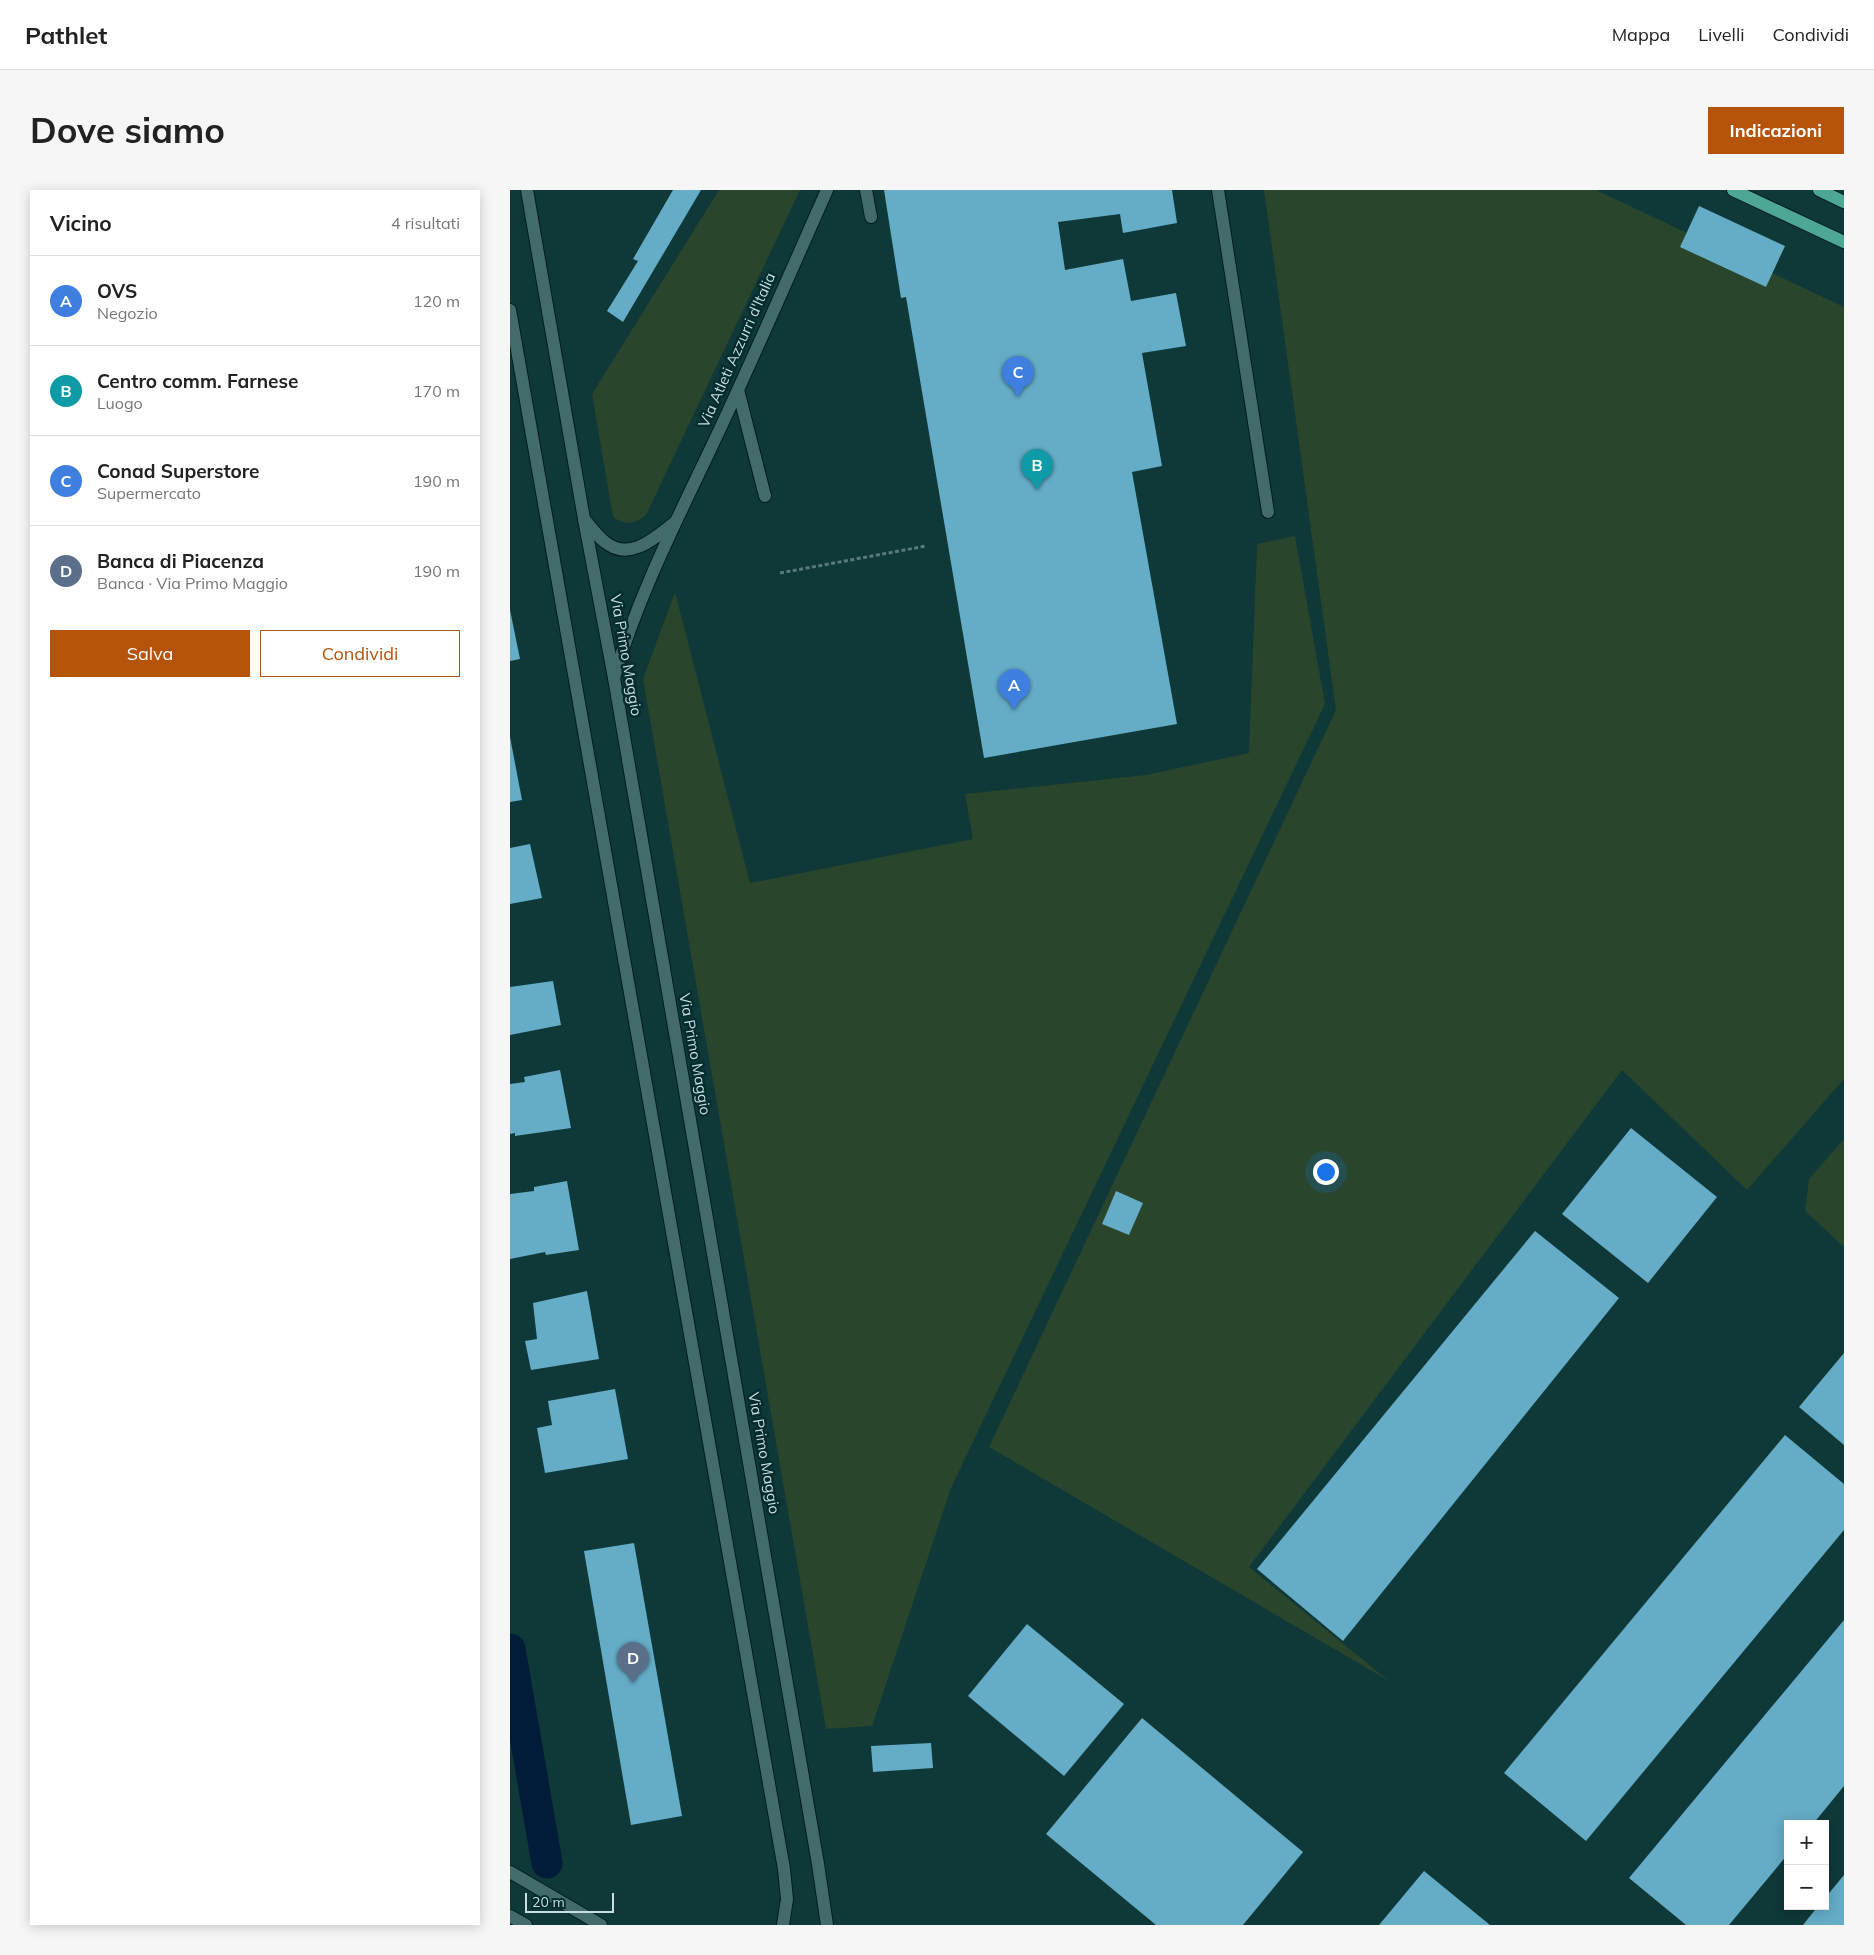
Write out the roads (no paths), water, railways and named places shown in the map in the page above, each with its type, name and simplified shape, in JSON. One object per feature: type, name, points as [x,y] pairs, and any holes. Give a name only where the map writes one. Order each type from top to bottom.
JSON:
[{"type":"main road","name":"Via Primo Maggio","points":[[526,190],[614,678],[827,1925]]},
{"type":"main road","name":"Via Atleti Azzurri d'Italia","points":[[614,678],[626,638],[676,522],[738,390],[827,190]]},
{"type":"main road","points":[[866,190],[871,217]]},
{"type":"main road","points":[[1218,190],[1268,512]]},
{"type":"main road","points":[[1733,190],[1844,242]]},
{"type":"main road","points":[[1819,190],[1844,202]]},
{"type":"main road","points":[[510,310],[784,1869],[787,1899],[783,1925]]},
{"type":"main road","points":[[738,390],[765,496]]},
{"type":"main road","points":[[584,519],[606,544],[631,550],[645,545],[676,522]]},
{"type":"main road","points":[[510,1872],[600,1925]]},
{"type":"main road","points":[[510,1916],[526,1925]]},
{"type":"waterway","points":[[510,1649],[547,1863]]},
{"type":"place","name":"Conad Superstore","points":[[1018,397]]},
{"type":"place","name":"Centro comm. Farnese","points":[[1037,490]]},
{"type":"place","name":"OVS","points":[[1014,710]]},
{"type":"place","name":"Banca di Piacenza","points":[[633,1683]]}]
